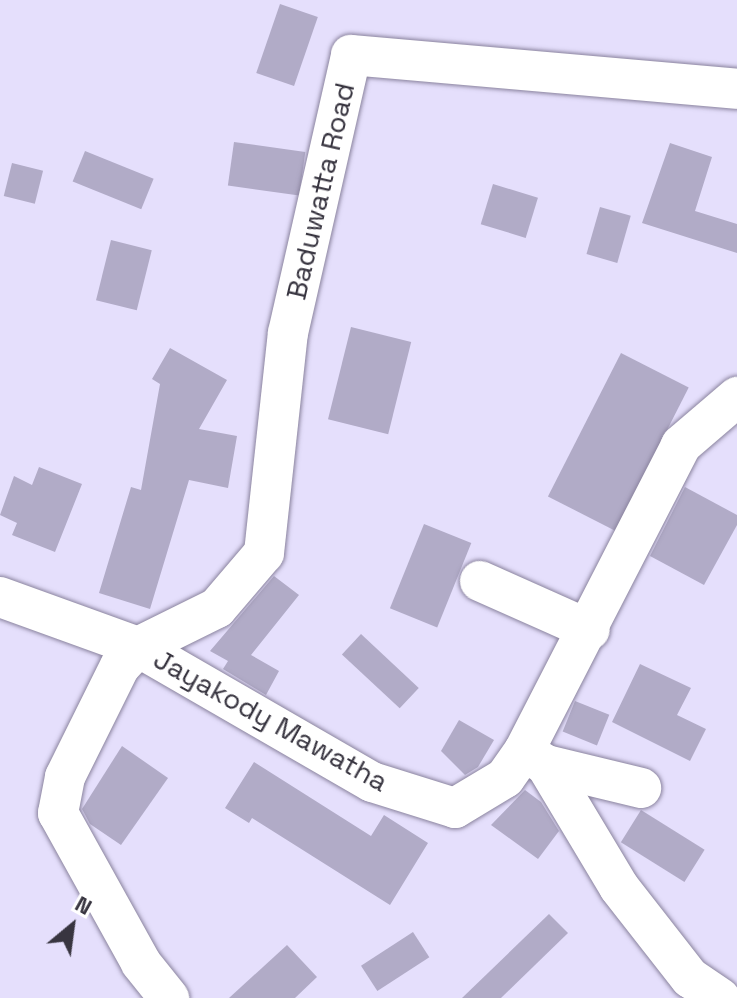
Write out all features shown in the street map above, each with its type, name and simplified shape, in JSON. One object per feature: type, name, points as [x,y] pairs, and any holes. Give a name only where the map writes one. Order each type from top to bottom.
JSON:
[{"type":"street","name":"Baduwatta Road","points":[[129,656],[217,608],[264,553],[288,333],[351,55],[737,89]]},
{"type":"street","name":"Jayakody Mawatha","points":[[0,597],[129,656],[372,782],[455,808],[535,758],[590,630],[681,445],[737,397]]},
{"type":"street","points":[[480,581],[590,630]]},
{"type":"street","points":[[129,656],[65,777],[58,813],[141,963],[169,998]]},
{"type":"street","points":[[535,758],[641,788]]},
{"type":"street","points":[[535,758],[619,887],[690,978],[720,998]]},
{"type":"building","points":[[280,4],[318,17],[294,86],[256,73]]},
{"type":"building","points":[[234,142],[305,152],[299,196],[228,186]]},
{"type":"building","points":[[670,143],[712,157],[695,211],[737,224],[737,253],[642,223]]},
{"type":"building","points":[[85,151],[154,179],[141,209],[73,182]]},
{"type":"building","points":[[12,163],[43,171],[35,204],[4,196]]},
{"type":"building","points":[[493,184],[538,198],[526,238],[481,224]]},
{"type":"building","points":[[600,207],[631,216],[617,263],[586,254]]},
{"type":"building","points":[[111,240],[152,250],[137,310],[96,300]]},
{"type":"building","points":[[351,327],[411,342],[388,434],[328,419]]},
{"type":"building","points":[[170,348],[227,380],[199,429],[237,436],[228,488],[189,480],[150,609],[99,593],[131,487],[141,490],[160,384],[152,379]]},
{"type":"building","points":[[621,353],[689,388],[616,531],[548,496]]},
{"type":"building","points":[[39,467],[82,484],[55,552],[12,535],[17,523],[0,515],[14,476],[32,485]]},
{"type":"building","points":[[685,487],[737,515],[737,525],[704,585],[650,556]]},
{"type":"building","points":[[424,524],[471,543],[437,627],[390,608]]},
{"type":"building","points":[[274,576],[299,595],[251,655],[279,671],[266,695],[223,669],[228,661],[210,651]]},
{"type":"building","points":[[361,634],[419,688],[400,708],[342,654]]},
{"type":"building","points":[[640,664],[691,688],[677,715],[706,729],[690,761],[612,722]]},
{"type":"building","points":[[575,701],[609,715],[597,745],[563,732]]},
{"type":"building","points":[[459,720],[494,740],[478,767],[465,775],[441,751]]},
{"type":"building","points":[[122,746],[168,778],[121,845],[90,824],[82,809]]},
{"type":"building","points":[[254,762],[371,836],[384,815],[428,843],[390,905],[252,818],[249,823],[225,808]]},
{"type":"building","points":[[525,790],[541,802],[559,831],[538,859],[491,825]]},
{"type":"building","points":[[641,810],[705,850],[684,882],[621,842]]},
{"type":"building","points":[[549,914],[568,933],[501,998],[462,998]]},
{"type":"building","points":[[413,932],[429,957],[377,991],[361,966]]},
{"type":"building","points":[[287,945],[317,977],[295,998],[229,998]]}]
